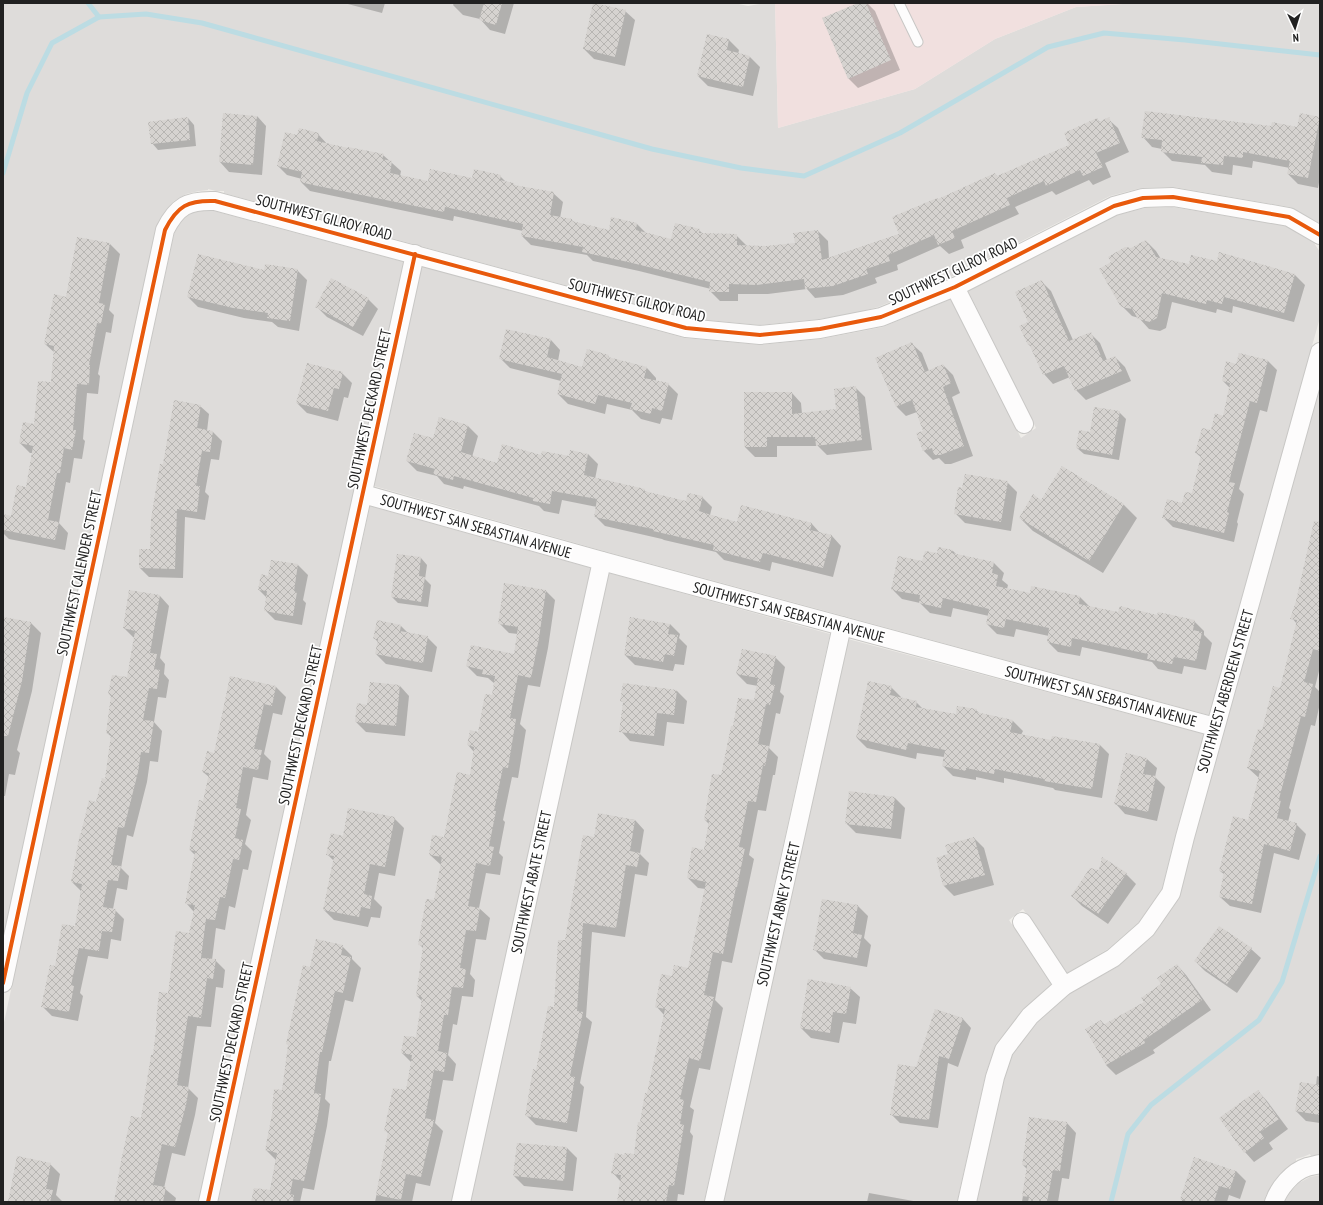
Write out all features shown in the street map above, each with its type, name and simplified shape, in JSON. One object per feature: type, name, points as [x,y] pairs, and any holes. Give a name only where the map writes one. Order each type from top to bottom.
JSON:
[{"type":"street","name":"SOUTHWEST GILROY ROAD","points":[[215,201],[686,328],[760,335],[820,329],[880,317],[955,287],[1114,206],[1143,198],[1173,197],[1288,217],[1320,235]]},
{"type":"street","name":"SOUTHWEST CALENDER STREET","points":[[3,983],[166,230],[172,218],[179,209],[188,204],[201,200],[215,201]]},
{"type":"street","name":"SOUTHWEST DECKARD STREET","points":[[208,1202],[415,254]]},
{"type":"street","points":[[955,287],[1024,424]]},
{"type":"street","name":"SOUTHWEST ABERDEEN STREET","points":[[967,1202],[995,1077],[1004,1050],[1030,1016],[1064,986],[1113,958],[1146,928],[1171,894],[1185,836],[1320,352]]},
{"type":"street","name":"SOUTHWEST SAN SEBASTIAN AVENUE","points":[[363,494],[602,561],[1215,727]]},
{"type":"street","name":"SOUTHWEST ABATE STREET","points":[[461,1202],[602,561]]},
{"type":"street","name":"SOUTHWEST ABNEY STREET","points":[[714,1202],[842,626]]},
{"type":"street","points":[[1022,922],[1064,986]]},
{"type":"street","points":[[1274,1202],[1283,1185],[1293,1175],[1313,1166]]},
{"type":"lane","points":[[899,3],[918,42]]},
{"type":"shaded area","points":[[3,3],[734,3],[748,6],[775,3],[778,128],[915,89],[995,39],[1076,7],[1138,3],[1320,4],[1320,222],[1319,223],[1290,207],[1174,187],[1141,188],[1110,196],[951,277],[878,307],[851,314],[819,319],[760,325],[687,318],[224,193],[224,191],[208,189],[186,194],[174,201],[164,213],[157,228],[3,940]]},
{"type":"shaded area","points":[[775,3],[1138,3],[1076,7],[995,39],[915,89],[778,128]]},
{"type":"shaded area","points":[[1172,207],[1286,226],[1314,243],[1320,252],[1319,321],[1209,715],[604,551],[374,486],[422,266],[684,338],[760,345],[821,339],[883,327],[951,299],[1021,438],[1036,428],[968,291],[1117,215],[1145,208]]},
{"type":"shaded area","points":[[214,211],[404,262],[199,1202],[3,1202],[3,1027],[174,234],[184,218],[191,213]]},
{"type":"shaded area","points":[[1320,386],[1320,1154],[1311,1156],[1310,1154],[1296,1159],[1296,1162],[1287,1168],[1276,1179],[1266,1195],[1264,1202],[976,1202],[1003,1080],[1011,1055],[1036,1024],[1069,994],[1117,967],[1152,937],[1179,896],[1193,840]]},
{"type":"shaded area","points":[[370,506],[591,568],[452,1202],[218,1202]]},
{"type":"shaded area","points":[[609,573],[830,634],[704,1202],[470,1202]]},
{"type":"shaded area","points":[[848,639],[1204,734],[1162,889],[1140,921],[1108,949],[1067,973],[1023,909],[1009,920],[1052,984],[1023,1010],[997,1043],[986,1073],[957,1202],[723,1202]]},
{"type":"shaded area","points":[[1320,1175],[1320,1202],[1284,1202],[1290,1192],[1299,1183],[1310,1177]]},
{"type":"building","points":[[484,3],[502,3],[496,25],[479,20]]},
{"type":"building","points":[[593,3],[626,10],[615,57],[583,49]]},
{"type":"building","points":[[858,3],[866,3],[891,60],[848,79],[822,18]]},
{"type":"building","points":[[707,34],[729,39],[727,50],[750,56],[743,87],[697,76]]},
{"type":"building","points":[[1145,111],[1271,126],[1272,122],[1297,127],[1300,113],[1320,117],[1308,178],[1287,174],[1290,161],[1243,152],[1243,158],[1224,156],[1223,165],[1201,163],[1202,157],[1161,152],[1162,140],[1141,138]]},
{"type":"building","points":[[223,113],[257,116],[253,165],[219,162]]},
{"type":"building","points":[[188,117],[190,140],[151,144],[148,122]]},
{"type":"building","points":[[1109,117],[1120,143],[1096,153],[1103,167],[1083,176],[1080,170],[1046,186],[1044,181],[1007,198],[1010,205],[952,231],[955,238],[938,245],[934,235],[888,255],[890,261],[866,269],[868,274],[833,286],[805,289],[804,279],[757,285],[729,284],[729,292],[709,292],[710,282],[582,252],[583,247],[521,236],[523,224],[445,207],[444,212],[300,182],[302,172],[277,166],[285,132],[297,135],[299,128],[319,133],[317,141],[384,154],[382,159],[392,161],[390,173],[428,181],[430,169],[472,178],[474,169],[501,175],[500,180],[514,183],[514,185],[554,192],[550,215],[572,219],[572,221],[609,230],[611,217],[637,223],[636,230],[671,239],[675,223],[700,229],[699,233],[737,234],[737,245],[766,246],[795,243],[793,233],[818,230],[822,260],[899,234],[892,217],[937,198],[938,199],[995,173],[997,176],[1069,145],[1064,133],[1097,118],[1099,122]]},
{"type":"building","points":[[77,237],[110,243],[99,303],[105,304],[101,324],[97,323],[89,365],[89,385],[77,384],[73,430],[76,430],[72,450],[64,448],[60,473],[57,473],[48,520],[59,522],[55,540],[3,530],[3,514],[11,516],[17,485],[26,487],[33,446],[19,443],[23,422],[34,424],[38,381],[51,382],[54,346],[44,344],[54,294],[66,297]]},
{"type":"building","points":[[1146,240],[1156,257],[1189,264],[1191,255],[1217,261],[1219,252],[1295,274],[1284,313],[1224,297],[1222,304],[1207,300],[1206,304],[1162,293],[1157,318],[1150,322],[1138,319],[1132,309],[1121,307],[1099,269],[1111,262],[1108,257],[1125,247],[1131,248]]},
{"type":"building","points":[[198,254],[264,270],[265,264],[298,269],[290,321],[267,318],[268,313],[233,308],[187,297]]},
{"type":"building","points":[[331,278],[369,298],[353,327],[315,307]]},
{"type":"building","points":[[1042,280],[1069,341],[1091,332],[1103,361],[1115,356],[1122,371],[1075,391],[1064,366],[1043,375],[1019,326],[1028,322],[1015,292]]},
{"type":"building","points":[[506,329],[551,339],[547,357],[582,367],[587,349],[609,355],[608,357],[647,367],[644,378],[669,383],[662,411],[652,408],[651,414],[630,409],[632,403],[598,395],[595,404],[557,394],[562,374],[499,359]]},
{"type":"building","points":[[912,342],[925,372],[943,364],[951,383],[943,387],[964,446],[940,455],[934,455],[932,448],[923,451],[916,433],[923,431],[912,400],[896,407],[875,358]]},
{"type":"building","points":[[1239,353],[1268,360],[1257,403],[1250,401],[1229,482],[1235,483],[1227,512],[1229,513],[1224,533],[1162,518],[1167,499],[1182,503],[1185,492],[1192,493],[1201,455],[1195,453],[1202,428],[1211,430],[1215,413],[1223,416],[1230,383],[1222,381],[1226,361],[1236,364]]},
{"type":"building","points":[[307,363],[343,372],[339,389],[334,388],[328,411],[296,403]]},
{"type":"building","points":[[856,386],[862,440],[816,446],[815,437],[767,437],[767,447],[744,447],[744,392],[792,392],[792,414],[836,409],[834,389]]},
{"type":"building","points":[[174,400],[201,405],[197,428],[213,431],[210,452],[202,451],[196,486],[200,486],[197,512],[177,509],[175,569],[139,568],[139,549],[150,549],[151,519],[160,464],[163,464]]},
{"type":"building","points":[[1094,407],[1120,411],[1112,455],[1076,448],[1079,430],[1090,432]]},
{"type":"building","points":[[439,417],[468,425],[461,452],[497,463],[502,444],[541,455],[542,451],[569,456],[570,450],[588,454],[584,475],[645,489],[644,491],[686,501],[688,493],[703,496],[699,511],[708,514],[737,522],[741,505],[812,523],[810,530],[832,535],[823,568],[763,553],[760,562],[713,550],[714,545],[653,531],[653,529],[594,517],[597,499],[552,491],[550,504],[533,501],[533,498],[454,476],[453,480],[433,474],[435,469],[406,461],[414,433],[433,438]]},
{"type":"building","points":[[1062,466],[1124,504],[1089,561],[1019,518],[1033,494],[1041,500]]},
{"type":"building","points":[[965,474],[1008,481],[1001,522],[954,514],[958,487],[962,488]]},
{"type":"building","points":[[1314,521],[1320,522],[1320,651],[1313,649],[1304,682],[1313,684],[1305,717],[1301,716],[1279,799],[1281,800],[1277,818],[1297,823],[1290,851],[1264,844],[1252,904],[1219,897],[1224,872],[1219,871],[1233,816],[1248,820],[1260,771],[1247,768],[1258,729],[1262,730],[1273,686],[1280,688],[1297,620],[1290,619],[1296,601]]},
{"type":"building","points":[[938,547],[953,550],[952,553],[994,562],[992,573],[998,575],[996,586],[1030,593],[1031,586],[1080,596],[1079,604],[1118,612],[1120,606],[1157,615],[1158,612],[1195,620],[1193,630],[1202,632],[1196,661],[1174,657],[1172,664],[1147,659],[1148,654],[1072,638],[1071,647],[1047,642],[1049,628],[1006,619],[1004,628],[986,624],[989,609],[943,598],[941,608],[919,603],[920,595],[891,590],[898,556],[922,561],[925,551],[937,553]]},
{"type":"building","points":[[397,554],[421,557],[419,576],[425,577],[421,602],[391,597]]},
{"type":"building","points":[[271,560],[298,564],[294,591],[297,592],[293,616],[264,611],[267,591],[258,590],[261,574],[268,576]]},
{"type":"building","points":[[504,583],[546,590],[539,638],[531,678],[518,675],[510,718],[516,719],[508,768],[503,767],[494,811],[496,811],[489,846],[494,847],[490,866],[476,863],[468,906],[480,908],[476,931],[466,930],[460,968],[466,969],[463,988],[452,987],[448,1015],[444,1015],[438,1051],[447,1053],[444,1072],[434,1070],[425,1118],[434,1120],[421,1177],[406,1174],[401,1200],[376,1195],[388,1132],[384,1131],[393,1088],[406,1090],[412,1055],[401,1053],[404,1036],[416,1037],[422,997],[416,996],[423,946],[418,945],[426,899],[434,900],[442,857],[429,855],[432,835],[444,837],[457,772],[470,775],[474,747],[467,745],[470,730],[478,732],[485,694],[492,695],[495,676],[482,674],[483,670],[466,666],[471,645],[514,654],[518,627],[498,624]]},
{"type":"building","points":[[129,590],[160,595],[150,653],[157,654],[154,669],[160,670],[157,689],[149,688],[143,720],[154,721],[149,753],[141,752],[138,772],[124,828],[118,827],[111,865],[121,866],[118,881],[108,880],[103,907],[116,909],[112,932],[102,931],[99,951],[79,948],[71,985],[74,986],[69,1012],[41,1007],[50,965],[55,966],[62,924],[75,926],[82,884],[71,882],[80,833],[89,800],[96,802],[102,778],[105,779],[111,734],[106,733],[111,695],[108,694],[112,675],[127,677],[135,631],[123,628]]},
{"type":"building","points":[[3,617],[31,622],[22,681],[8,736],[3,736]]},
{"type":"building","points":[[630,617],[670,624],[668,634],[678,635],[674,656],[665,654],[663,662],[624,655]]},
{"type":"building","points":[[377,620],[401,625],[400,631],[428,636],[423,663],[375,654],[378,639],[373,639]]},
{"type":"building","points":[[742,649],[776,656],[770,684],[775,685],[770,705],[766,704],[758,744],[769,746],[765,766],[763,765],[756,802],[748,801],[739,847],[745,848],[723,954],[713,952],[704,995],[714,997],[700,1061],[689,1058],[680,1099],[684,1100],[680,1124],[684,1125],[674,1186],[669,1185],[666,1202],[617,1202],[621,1175],[611,1174],[615,1153],[624,1155],[624,1153],[634,1154],[638,1122],[640,1122],[645,1093],[647,1093],[665,1009],[655,1007],[661,974],[672,976],[674,965],[688,968],[706,882],[687,878],[692,847],[704,850],[709,821],[704,820],[712,774],[721,775],[738,698],[754,700],[758,678],[736,674]]},
{"type":"building","points":[[230,676],[276,686],[272,706],[264,704],[254,749],[262,750],[258,770],[243,767],[236,808],[241,809],[235,838],[243,840],[239,860],[233,859],[225,898],[220,897],[215,920],[206,919],[201,958],[216,959],[213,979],[207,978],[201,1018],[188,1016],[177,1085],[189,1087],[186,1105],[175,1147],[162,1144],[153,1185],[166,1187],[163,1202],[114,1202],[131,1116],[141,1118],[151,1055],[153,1055],[159,992],[168,993],[176,931],[189,933],[195,905],[185,904],[195,851],[189,850],[199,800],[203,801],[209,773],[202,772],[207,751],[214,753]]},
{"type":"building","points":[[868,681],[892,686],[890,695],[917,701],[916,707],[956,714],[957,706],[977,709],[976,712],[1013,720],[1010,732],[1051,740],[1052,736],[1100,744],[1092,789],[1044,781],[1044,779],[995,769],[994,774],[966,768],[966,771],[942,766],[945,750],[908,743],[906,750],[856,738]]},
{"type":"building","points":[[370,682],[400,685],[396,726],[355,722],[357,703],[367,705]]},
{"type":"building","points":[[623,683],[677,690],[674,715],[657,713],[654,736],[619,732],[623,702],[620,701]]},
{"type":"building","points":[[1126,753],[1147,758],[1143,774],[1156,776],[1148,812],[1114,804]]},
{"type":"building","points":[[849,791],[895,797],[891,829],[845,824]]},
{"type":"building","points":[[348,808],[395,817],[385,867],[370,864],[364,894],[372,896],[370,909],[361,907],[359,917],[323,910],[334,856],[326,855],[331,833],[343,836]]},
{"type":"building","points":[[598,813],[635,820],[630,851],[640,853],[637,867],[626,865],[616,928],[583,923],[577,1011],[583,1012],[570,1076],[575,1077],[567,1123],[525,1116],[533,1069],[536,1070],[548,1006],[554,1007],[558,940],[565,940],[583,835],[594,837]]},
{"type":"building","points":[[974,837],[985,875],[943,886],[936,858],[948,854],[945,845]]},
{"type":"building","points":[[1102,857],[1127,873],[1098,914],[1071,896],[1090,868],[1099,870]]},
{"type":"building","points":[[822,899],[858,905],[853,933],[862,935],[857,958],[813,950]]},
{"type":"building","points":[[1219,926],[1252,948],[1227,984],[1194,961]]},
{"type":"building","points":[[316,939],[343,945],[341,955],[351,957],[343,993],[335,991],[322,1052],[320,1052],[314,1093],[321,1094],[318,1116],[304,1181],[293,1179],[290,1194],[294,1195],[293,1202],[251,1202],[254,1188],[270,1190],[277,1153],[265,1150],[273,1109],[274,1089],[282,1090],[288,1045],[286,1044],[303,965],[310,967]]},
{"type":"building","points":[[1177,964],[1202,1000],[1144,1040],[1145,1043],[1106,1065],[1085,1029],[1101,1020],[1103,1025],[1144,1002],[1141,998],[1161,984],[1157,978]]},
{"type":"building","points":[[808,979],[851,987],[846,1014],[833,1012],[830,1033],[800,1028]]},
{"type":"building","points":[[935,1009],[963,1018],[949,1059],[939,1056],[929,1120],[890,1115],[898,1064],[916,1067]]},
{"type":"building","points":[[1300,1082],[1320,1085],[1320,1115],[1295,1111]]},
{"type":"building","points":[[1258,1090],[1279,1119],[1260,1132],[1264,1138],[1244,1153],[1219,1118]]},
{"type":"building","points":[[1029,1117],[1067,1122],[1060,1171],[1053,1170],[1047,1202],[1028,1202],[1029,1197],[1022,1196],[1027,1166],[1022,1165]]},
{"type":"building","points":[[517,1143],[567,1147],[564,1181],[513,1176]]},
{"type":"building","points":[[17,1156],[51,1163],[46,1189],[53,1190],[50,1202],[8,1202]]},
{"type":"building","points":[[1194,1157],[1236,1171],[1230,1189],[1219,1186],[1214,1202],[1189,1202],[1180,1199]]},
{"type":"waterway","points":[[88,3],[99,17]]},
{"type":"waterway","points":[[3,173],[27,93],[52,43],[99,17],[146,14],[202,23],[652,149],[741,168],[804,176],[900,133],[1048,47],[1104,33],[1185,40],[1320,55]]},
{"type":"waterway","points":[[1111,1202],[1128,1134],[1151,1105],[1259,1020],[1282,982],[1320,856]]},
{"type":"cycle path","points":[[3,983],[165,230],[174,215],[184,206],[190,203],[215,201],[686,328],[760,335],[820,329],[881,317],[955,287],[1114,206],[1143,198],[1173,197],[1289,217],[1320,235]]},
{"type":"cycle path","points":[[208,1202],[415,254]]}]
